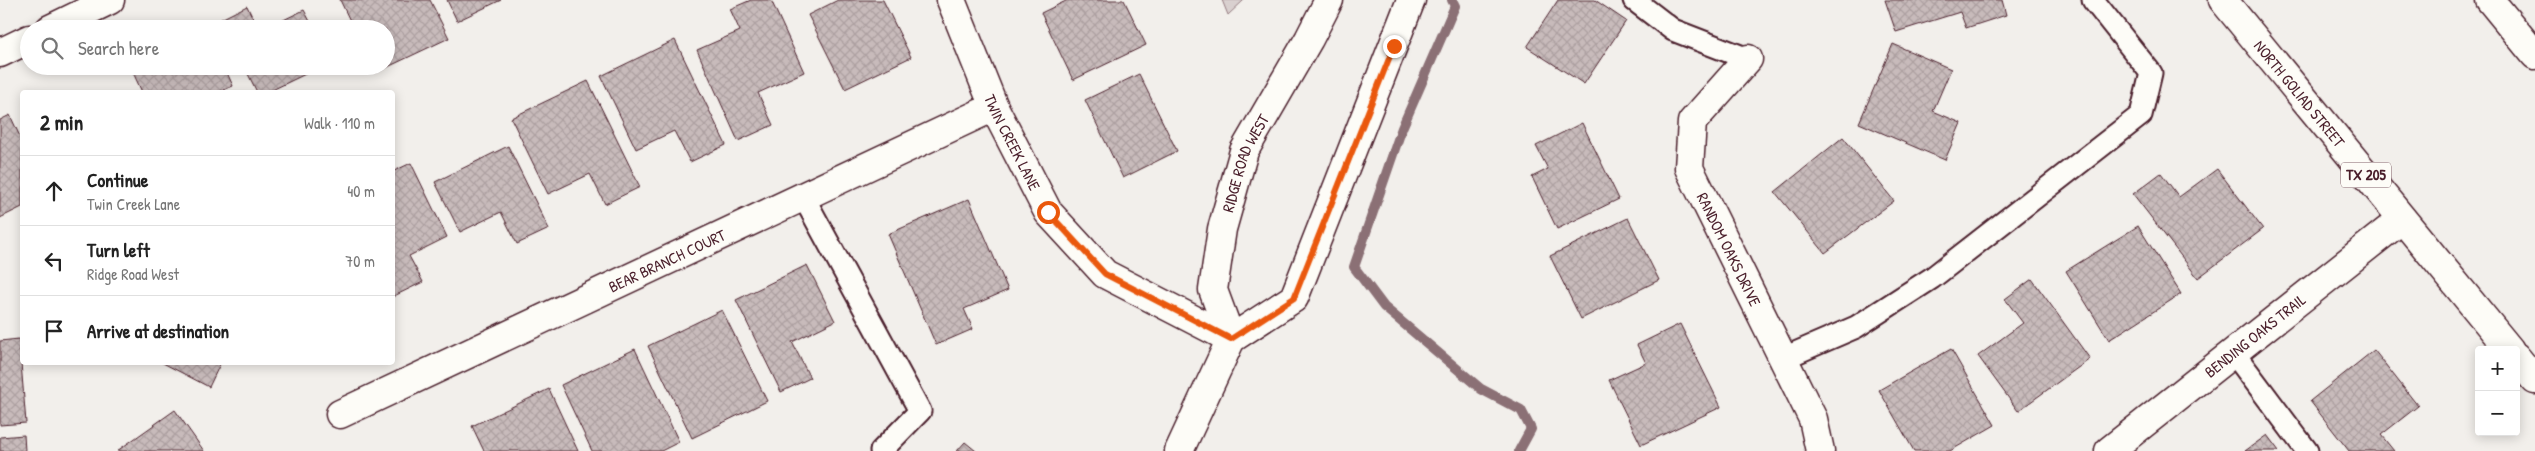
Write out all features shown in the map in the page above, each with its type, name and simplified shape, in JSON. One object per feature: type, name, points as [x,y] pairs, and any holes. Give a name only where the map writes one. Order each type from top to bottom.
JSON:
[{"type":"street","points":[[69,20],[110,0]]},
{"type":"street","name":"TWIN CREEK LANE","points":[[951,0],[994,107],[1048,212],[1105,274],[1231,339]]},
{"type":"street","name":"RIDGE ROAD WEST","points":[[1231,339],[1213,290],[1222,229],[1241,160],[1244,151],[1309,39],[1328,0]]},
{"type":"street","points":[[1179,451],[1231,339],[1294,298],[1410,0]]},
{"type":"street","name":"NORTH GOLIAD STREET","points":[[2223,0],[2507,346]]},
{"type":"street","points":[[2490,0],[2535,55]]},
{"type":"street","points":[[0,53],[20,43]]},
{"type":"street","name":"RANDOM OAKS DRIVE","points":[[1748,59],[1692,122],[1689,168],[1813,419],[1820,451]]},
{"type":"street","name":"BEAR BRANCH COURT","points":[[340,414],[994,107]]},
{"type":"street","name":"BENDING OAKS TRAIL","points":[[2109,451],[2402,219]]},
{"type":"street","points":[[2520,362],[2535,380]]},
{"type":"lane","points":[[1634,0],[1673,30],[1748,59]]},
{"type":"lane","points":[[1784,358],[1856,328],[1932,278],[2141,115],[2151,73],[2093,0]]},
{"type":"lane","points":[[803,196],[920,411],[881,451]]},
{"type":"lane","points":[[2233,352],[2308,451]]},
{"type":"green space","points":[[1222,0],[1244,0],[1228,15]]},
{"type":"building","points":[[340,0],[430,0],[449,38],[395,64],[395,20],[350,20]]},
{"type":"building","points":[[447,0],[501,0],[457,21]]},
{"type":"building","points":[[751,0],[771,0],[804,72],[758,93],[773,125],[738,141],[697,50],[740,31],[730,9]]},
{"type":"building","points":[[838,0],[883,0],[911,57],[845,89],[808,15]]},
{"type":"building","points":[[1068,0],[1124,0],[1146,45],[1073,80],[1041,13]]},
{"type":"building","points":[[1558,0],[1595,0],[1626,21],[1584,84],[1527,47]]},
{"type":"building","points":[[1885,0],[2002,0],[2006,15],[1966,28],[1960,12],[1896,32]]},
{"type":"building","points":[[247,6],[254,20],[222,20]]},
{"type":"building","points":[[304,10],[309,20],[283,20]]},
{"type":"building","points":[[675,40],[726,145],[690,162],[674,131],[636,149],[601,76]]},
{"type":"building","points":[[1893,44],[1951,69],[1933,111],[1961,123],[1945,160],[1859,123]]},
{"type":"building","points":[[1139,74],[1177,151],[1123,178],[1085,100]]},
{"type":"building","points":[[134,75],[228,75],[233,86],[224,90],[141,90]]},
{"type":"building","points":[[248,75],[303,75],[272,90],[256,90]]},
{"type":"building","points":[[588,81],[640,187],[605,204],[590,174],[548,194],[511,118]]},
{"type":"building","points":[[10,115],[20,137],[20,208],[0,218],[0,120]]},
{"type":"building","points":[[1582,123],[1619,199],[1557,229],[1532,177],[1548,169],[1536,146]]},
{"type":"building","points":[[1843,137],[1894,201],[1825,253],[1775,192]]},
{"type":"building","points":[[508,146],[549,229],[517,244],[501,212],[460,232],[435,182]]},
{"type":"building","points":[[411,163],[447,237],[409,256],[423,282],[395,296],[395,171]]},
{"type":"building","points":[[2217,169],[2263,229],[2198,278],[2133,194],[2161,173],[2179,197]]},
{"type":"building","points":[[969,199],[1008,290],[964,309],[973,329],[936,345],[888,234]]},
{"type":"building","points":[[1628,218],[1659,280],[1581,319],[1550,256]]},
{"type":"building","points":[[2138,226],[2181,294],[2109,340],[2066,271]]},
{"type":"building","points":[[807,265],[835,321],[792,342],[810,378],[781,392],[736,300]]},
{"type":"building","points":[[2032,279],[2090,359],[2018,411],[1978,356],[2023,323],[2005,299]]},
{"type":"building","points":[[722,310],[767,401],[692,438],[648,346]]},
{"type":"building","points":[[1680,324],[1721,407],[1641,445],[1609,380],[1646,363],[1637,345]]},
{"type":"building","points":[[19,339],[26,423],[0,425],[0,341]]},
{"type":"building","points":[[635,349],[679,442],[661,451],[592,451],[561,385]]},
{"type":"building","points":[[1951,349],[1995,425],[1950,451],[1914,451],[1879,390]]},
{"type":"building","points":[[2374,350],[2418,406],[2381,435],[2394,451],[2349,451],[2310,401]]},
{"type":"building","points":[[167,365],[220,365],[209,387]]},
{"type":"building","points":[[549,389],[578,451],[484,451],[472,426]]},
{"type":"building","points":[[175,410],[204,451],[117,451]]},
{"type":"building","points":[[24,435],[25,451],[0,451],[0,437]]},
{"type":"building","points":[[2267,435],[2279,451],[2245,451]]},
{"type":"building","points":[[965,442],[976,451],[957,451]]},
{"type":"waterway","points":[[1452,0],[1455,6],[1402,128],[1354,267],[1384,307],[1481,389],[1521,410],[1531,429],[1519,451]]},
{"type":"route","points":[[1048,212],[1105,274],[1231,339],[1294,298],[1394,46]]}]
